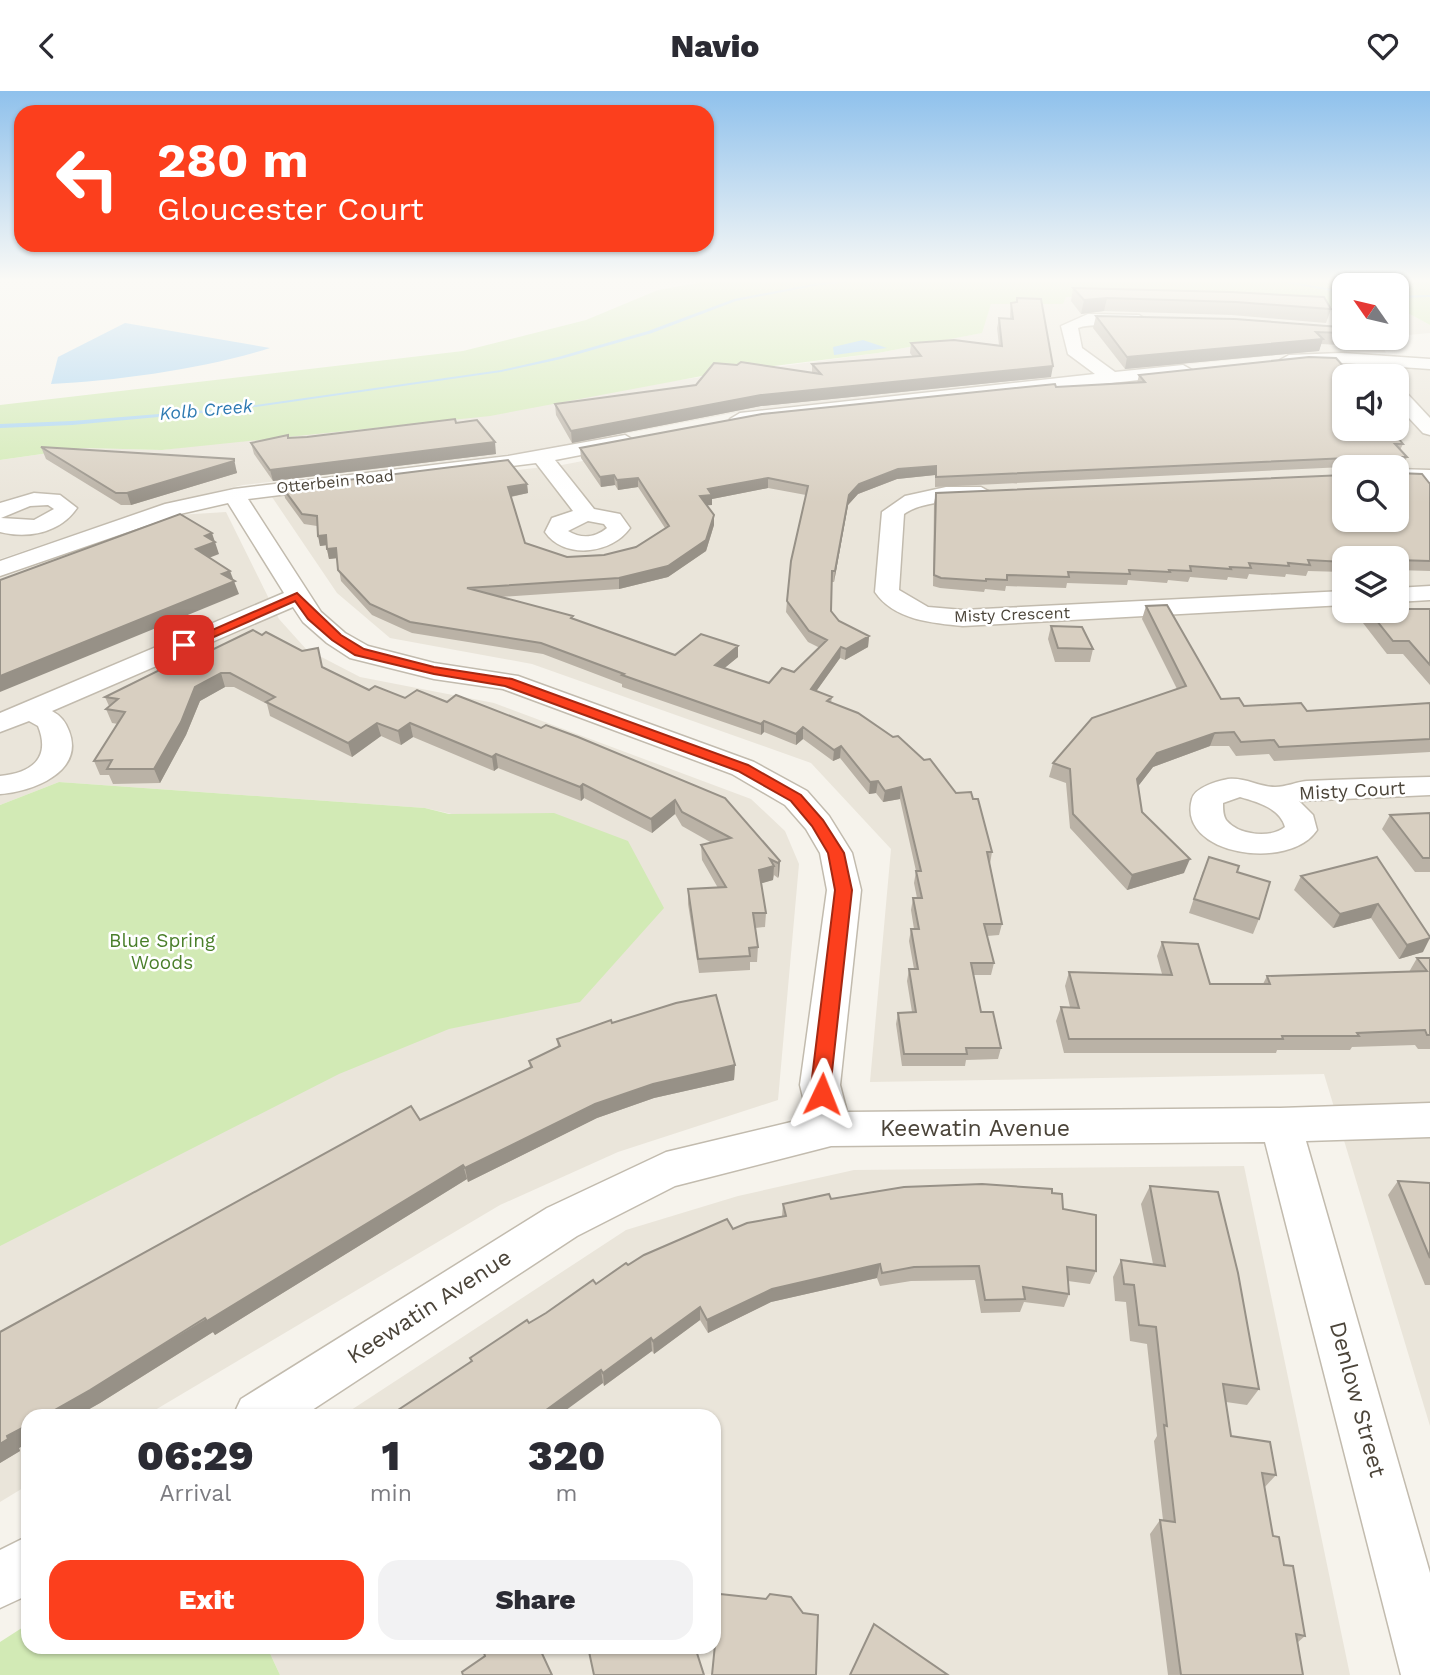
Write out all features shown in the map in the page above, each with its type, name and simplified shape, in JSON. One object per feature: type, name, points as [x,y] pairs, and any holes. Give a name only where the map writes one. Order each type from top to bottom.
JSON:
[{"type":"street","points":[[1081,355],[1111,378]]},
{"type":"street","points":[[1264,362],[1318,358],[1353,364]]},
{"type":"street","points":[[1409,366],[1430,364]]},
{"type":"street","points":[[720,423],[790,411],[1209,368]]},
{"type":"street","points":[[1409,406],[1430,429]]},
{"type":"street","name":"Otterbein Road","points":[[0,569],[173,509],[234,495],[542,457],[651,436]]},
{"type":"street","points":[[542,457],[587,514]]},
{"type":"street","points":[[1409,476],[1430,477]]},
{"type":"street","name":"Misty Crescent","points":[[997,492],[928,495],[905,502],[893,512],[887,592],[901,607],[926,615],[963,618],[1332,599]]},
{"type":"street","points":[[234,495],[312,617],[336,638],[359,652],[434,671],[508,682],[743,768],[796,798],[818,824],[836,853],[844,890],[820,1086],[831,1129]]},
{"type":"street","points":[[6,522],[48,552]]},
{"type":"street","points":[[1409,594],[1430,593]]},
{"type":"street","points":[[0,723],[297,596]]},
{"type":"street","points":[[0,785],[32,777],[52,764],[58,748],[50,721],[30,710]]},
{"type":"street","name":"Misty Court","points":[[1275,797],[1303,791],[1430,786]]},
{"type":"street","name":"Keewatin Avenue","points":[[269,1409],[562,1221],[666,1170],[831,1129],[1280,1125],[1430,1120]]},
{"type":"street","name":"Denlow Street","points":[[1280,1125],[1419,1585],[1430,1675]]},
{"type":"street","points":[[0,1581],[21,1568]]},
{"type":"shaded area","points":[[864,355],[1280,355],[749,410],[535,451],[243,485],[157,506],[0,559],[0,460],[84,448],[162,450]]},
{"type":"shaded area","points":[[1315,365],[1332,366],[1332,441],[1409,441],[1409,369],[1430,370],[1430,1426],[1324,1074],[870,1082],[891,849],[811,763],[532,664],[390,638],[337,593],[272,497],[562,465],[773,424]]},
{"type":"shaded area","points":[[226,512],[279,619],[306,649],[360,677],[494,703],[751,799],[785,831],[799,864],[778,1100],[618,1152],[500,1205],[157,1409],[21,1409],[21,1489],[0,1502],[0,1240],[544,835],[425,808],[59,782],[0,805],[0,578],[178,515]]},
{"type":"shaded area","points":[[1244,1166],[1350,1675],[280,1675],[270,1654],[721,1654],[721,1409],[353,1409],[626,1230],[738,1196],[854,1170]]},
{"type":"green space","points":[[429,355],[863,355],[718,373],[490,416],[162,450],[84,448],[0,460],[0,405]]},
{"type":"green space","name":"Blue Spring Woods","points":[[59,782],[425,808],[449,814],[554,813],[628,841],[664,908],[580,1002],[449,1029],[339,1074],[0,1246],[0,805]]},
{"type":"green space","points":[[21,1628],[21,1654],[270,1654],[280,1675],[0,1675],[0,1642]]},
{"type":"water","points":[[245,355],[162,372],[51,384],[58,357]]},
{"type":"building","points":[[1051,355],[1053,366],[761,395],[571,431],[555,404],[696,385],[714,363],[737,365],[741,362],[821,374],[812,364],[921,356]]},
{"type":"building","points":[[1309,357],[1336,358],[1341,364],[1332,364],[1332,441],[1401,441],[1403,444],[1395,444],[1405,455],[1332,455],[1332,459],[936,477],[936,466],[898,469],[859,484],[849,495],[835,571],[832,571],[831,611],[839,621],[869,636],[846,649],[841,647],[811,689],[832,697],[827,701],[858,713],[893,737],[898,736],[924,760],[930,759],[956,793],[971,792],[973,799],[978,799],[992,852],[987,852],[1002,924],[984,924],[994,963],[971,963],[981,1012],[993,1012],[1001,1048],[966,1048],[967,1054],[904,1054],[898,1013],[916,1012],[909,969],[918,969],[911,929],[919,929],[913,898],[922,898],[916,871],[921,871],[901,787],[885,791],[878,781],[870,782],[841,746],[834,750],[803,727],[796,734],[764,721],[761,724],[541,643],[410,622],[370,604],[338,570],[336,548],[327,549],[326,535],[318,536],[317,516],[302,514],[283,488],[508,460],[527,484],[508,487],[525,543],[567,557],[604,555],[636,547],[669,526],[638,478],[617,480],[614,475],[600,477],[580,448],[762,414],[1055,384],[1056,387],[1145,382],[1139,375]],"holes":[[[768,478],[808,486],[791,561],[787,601],[809,631],[827,640],[794,672],[782,668],[769,683],[715,665],[738,646],[701,634],[675,655],[571,618],[573,616],[467,588],[619,578],[668,566],[706,540],[714,515],[700,496],[712,495],[708,489]]]},
{"type":"building","points":[[455,419],[456,423],[477,420],[495,442],[270,470],[251,443],[288,435],[288,438],[307,437]]},
{"type":"building","points":[[41,447],[234,461],[127,493],[116,493]]},
{"type":"building","points":[[1409,473],[1422,474],[1430,484],[1430,561],[1409,560],[1409,546],[1332,546],[1332,561],[1308,560],[1310,565],[1249,563],[1251,568],[1190,566],[1191,571],[1129,570],[1130,574],[1068,572],[1069,577],[1007,575],[1007,580],[986,581],[941,578],[934,575],[936,493],[1332,476],[1332,532],[1409,532]]},
{"type":"building","points":[[180,514],[212,533],[205,536],[215,542],[196,549],[230,571],[222,574],[235,581],[0,676],[0,580]]},
{"type":"building","points":[[1167,605],[1221,699],[1239,698],[1244,706],[1301,703],[1307,711],[1430,703],[1430,739],[1279,747],[1274,740],[1241,742],[1234,732],[1215,733],[1157,753],[1137,779],[1142,812],[1190,859],[1132,875],[1073,814],[1070,769],[1053,763],[1092,718],[1186,686],[1146,606]]},
{"type":"building","points":[[1409,609],[1430,609],[1430,665],[1409,641],[1393,641],[1379,623],[1409,623]]},
{"type":"building","points":[[1051,626],[1082,627],[1093,649],[1058,648]]},
{"type":"building","points":[[253,630],[262,635],[266,632],[302,651],[318,648],[322,667],[369,690],[375,686],[405,698],[417,690],[447,702],[456,695],[541,728],[546,725],[578,737],[725,798],[780,861],[778,863],[770,859],[774,866],[759,870],[766,913],[753,913],[758,947],[749,948],[750,956],[698,959],[688,889],[726,887],[701,845],[731,838],[682,812],[675,800],[651,819],[583,784],[580,787],[496,754],[492,757],[410,723],[398,731],[377,723],[348,743],[266,702],[275,697],[230,673],[221,673],[195,687],[181,722],[154,769],[107,769],[112,760],[94,761],[125,712],[106,709],[118,699],[105,697],[208,646],[214,649]]},
{"type":"building","points":[[1430,813],[1430,858],[1423,858],[1390,815]]},
{"type":"building","points":[[1209,857],[1239,866],[1237,872],[1270,882],[1259,919],[1194,899]]},
{"type":"building","points":[[1377,857],[1430,938],[1407,945],[1378,904],[1340,914],[1301,876]]},
{"type":"building","points":[[1162,942],[1198,944],[1210,984],[1270,984],[1267,976],[1427,971],[1417,958],[1430,958],[1430,1035],[1427,1035],[1425,1030],[1357,1033],[1359,1036],[1282,1036],[1283,1039],[1069,1039],[1061,1007],[1079,1008],[1069,972],[1172,975]]},
{"type":"building","points":[[716,995],[735,1065],[653,1084],[595,1104],[465,1168],[463,1165],[56,1409],[21,1409],[21,1429],[7,1436],[8,1439],[0,1444],[0,1332],[411,1106],[420,1120],[532,1067],[529,1061],[560,1046],[557,1039],[611,1020],[612,1023],[676,1003]]},
{"type":"building","points":[[1398,1181],[1430,1183],[1430,1258]]},
{"type":"building","points":[[982,1184],[1052,1189],[1052,1193],[1062,1194],[1063,1209],[1096,1215],[1096,1271],[1067,1267],[1069,1294],[1023,1287],[1025,1299],[985,1300],[979,1266],[914,1267],[882,1273],[880,1264],[772,1289],[707,1320],[700,1307],[603,1373],[601,1370],[548,1409],[400,1409],[472,1361],[470,1358],[527,1320],[529,1323],[593,1280],[596,1284],[626,1263],[628,1265],[644,1255],[727,1219],[733,1229],[747,1223],[786,1216],[783,1204],[829,1194],[831,1199],[904,1187]]},
{"type":"building","points":[[1150,1186],[1218,1192],[1238,1273],[1259,1389],[1223,1384],[1231,1436],[1270,1442],[1276,1475],[1262,1473],[1273,1536],[1279,1537],[1284,1565],[1293,1566],[1305,1636],[1296,1634],[1303,1675],[1181,1675],[1160,1520],[1175,1522],[1156,1327],[1139,1325],[1134,1285],[1124,1284],[1121,1260],[1165,1266]]},
{"type":"building","points":[[721,1594],[766,1599],[770,1594],[791,1597],[803,1613],[818,1615],[816,1675],[712,1675],[714,1654],[721,1654]]},
{"type":"building","points":[[874,1624],[948,1675],[850,1675]]},
{"type":"building","points":[[484,1654],[542,1654],[552,1675],[463,1675],[462,1672]]},
{"type":"building","points":[[590,1654],[697,1654],[704,1675],[594,1675]]},
{"type":"waterway","name":"Kolb Creek","points":[[0,426],[72,423],[234,409],[501,371],[570,355]]},
{"type":"route","points":[[184,645],[297,596],[312,617],[336,638],[359,652],[434,671],[508,682],[743,768],[796,798],[818,824],[836,853],[844,890],[820,1086],[822,1094]]}]
